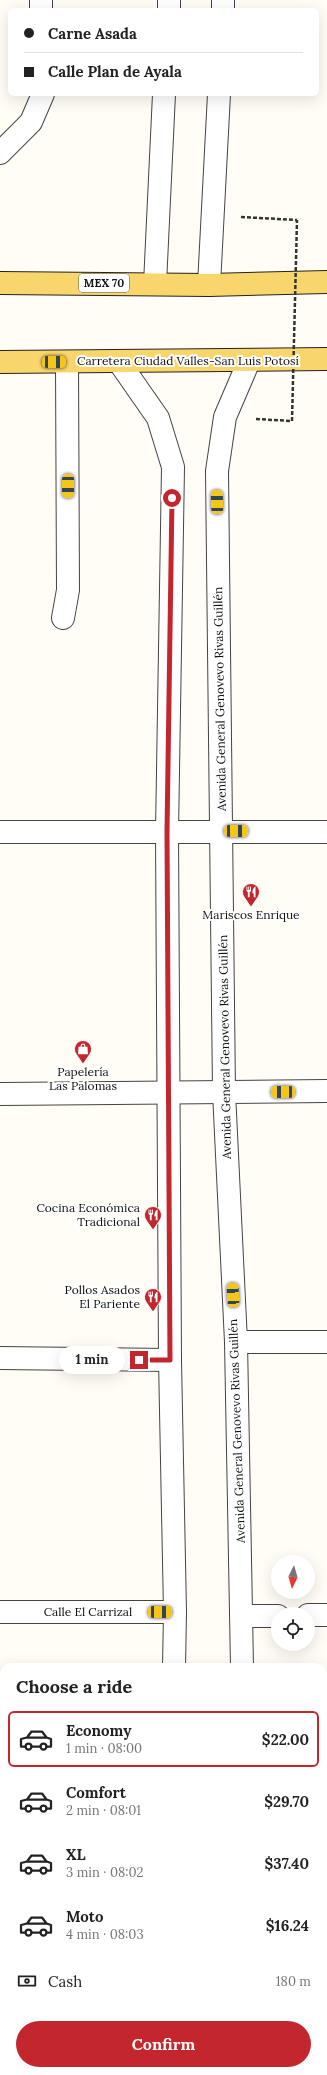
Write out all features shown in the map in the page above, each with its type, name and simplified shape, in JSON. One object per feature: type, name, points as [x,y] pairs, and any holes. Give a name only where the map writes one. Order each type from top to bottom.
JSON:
[{"type":"main road","name":"MEX 70","points":[[0,283],[209,284],[327,282]]},
{"type":"main road","name":"Carretera Ciudad Valles-San Luis Potosí","points":[[0,362],[249,361],[327,359]]},
{"type":"street","points":[[0,153],[31,122],[41,96]]},
{"type":"street","points":[[154,284],[164,96]]},
{"type":"street","points":[[209,284],[219,96]]},
{"type":"street","name":"Avenida General Genovevo Rivas Guillén","points":[[242,1663],[236,1342],[224,1092],[217,471],[225,417],[249,361]]},
{"type":"street","points":[[63,618],[68,590],[67,362]]},
{"type":"street","points":[[119,362],[158,418],[173,467],[167,832],[170,1360],[175,1612],[174,1663]]},
{"type":"street","points":[[0,832],[327,832]]},
{"type":"street","points":[[0,1094],[327,1091]]},
{"type":"street","points":[[236,1342],[327,1342]]},
{"type":"street","points":[[0,1358],[170,1360]]},
{"type":"street","name":"Calle El Carrizal","points":[[0,1612],[175,1612]]},
{"type":"street","points":[[315,1615],[327,1615]]},
{"type":"street","points":[[242,1616],[271,1616]]},
{"type":"path","points":[[212,216],[297,220],[292,421],[225,417]]},
{"type":"place","name":"Mariscos Enrique","points":[[251,907]]},
{"type":"place","name":"Papelería Las Palomas","points":[[83,1064]]},
{"type":"place","name":"Cocina Económica Tradicional","points":[[153,1230]]},
{"type":"place","name":"Pollos Asados El Pariente","points":[[153,1312]]},
{"type":"route","points":[[139,1360],[170,1360],[167,832],[172,498]]}]
